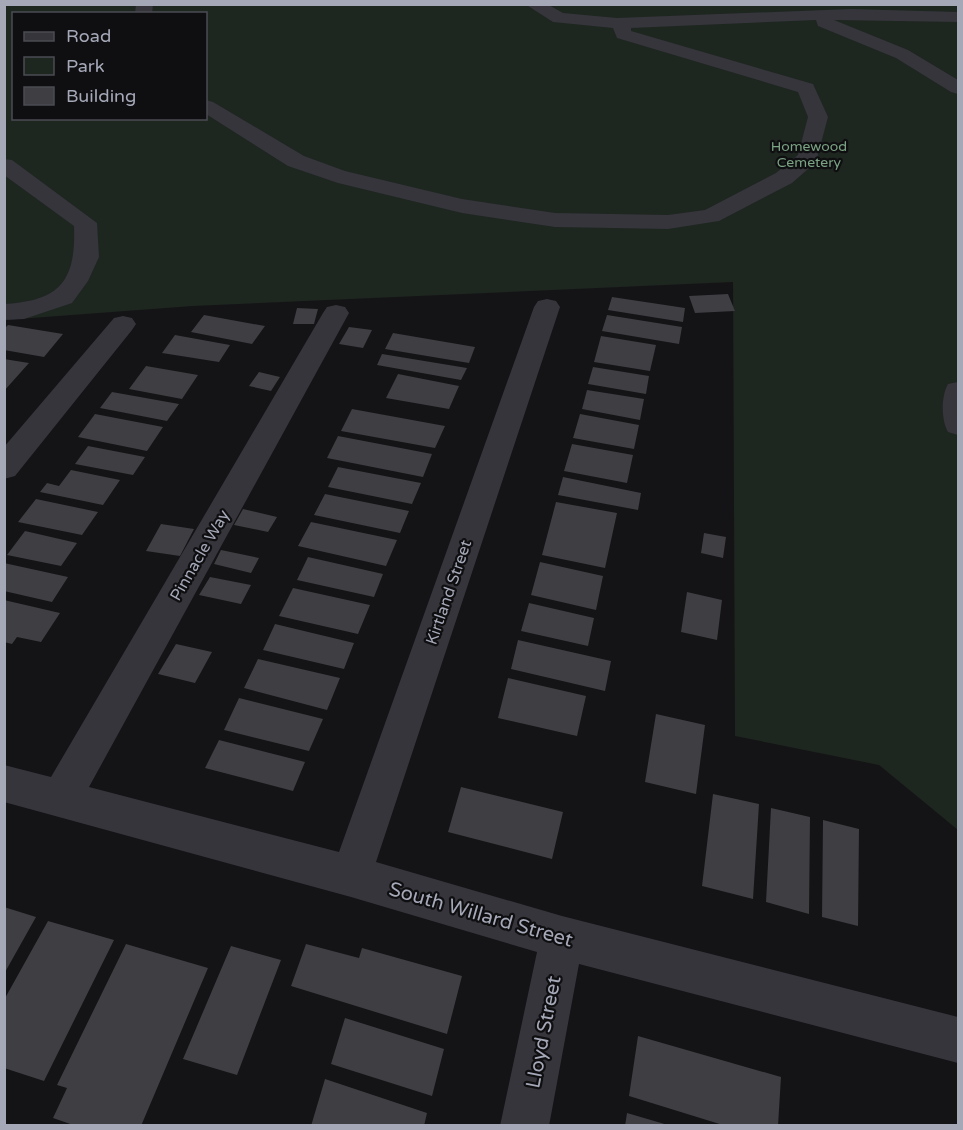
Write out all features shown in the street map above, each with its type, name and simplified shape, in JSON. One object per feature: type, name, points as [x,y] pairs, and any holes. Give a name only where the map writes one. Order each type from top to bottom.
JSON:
[{"type":"street","points":[[533,4],[559,18],[621,23],[851,14],[958,18]]},
{"type":"street","points":[[784,4],[902,54],[958,88]]},
{"type":"street","points":[[922,16],[958,26]]},
{"type":"street","points":[[207,107],[296,161],[338,176],[462,206],[555,220],[668,222],[711,216],[784,178],[808,157],[818,117],[806,88],[623,34],[621,23]]},
{"type":"street","points":[[4,165],[85,223],[87,257],[76,281],[63,298],[24,311],[4,312]]},
{"type":"street","name":"Kirtland Street","points":[[351,876],[547,307]]},
{"type":"street","name":"Pinnacle Way","points":[[61,798],[336,313]]},
{"type":"street","points":[[4,468],[123,324]]},
{"type":"street","points":[[958,391],[958,425]]},
{"type":"street","name":"South Willard Street","points":[[4,783],[351,876],[562,938],[958,1040]]},
{"type":"street","name":"Lloyd Street","points":[[524,1125],[562,938]]},
{"type":"green space","name":"Homewood Cemetery","points":[[5,5],[958,5],[958,830],[879,765],[735,736],[733,282],[193,306],[5,320]]},
{"type":"building","points":[[728,294],[735,311],[695,313],[689,296]]},
{"type":"building","points":[[612,297],[685,308],[683,322],[608,310]]},
{"type":"building","points":[[297,308],[318,309],[314,324],[293,324]]},
{"type":"building","points":[[204,315],[265,326],[252,344],[191,332]]},
{"type":"building","points":[[607,315],[682,327],[679,344],[602,331]]},
{"type":"building","points":[[8,325],[63,334],[44,357],[4,350],[4,329]]},
{"type":"building","points":[[349,327],[372,330],[363,348],[339,344]]},
{"type":"building","points":[[393,333],[475,347],[469,363],[385,349]]},
{"type":"building","points":[[175,335],[230,345],[219,362],[162,353]]},
{"type":"building","points":[[601,336],[656,345],[650,371],[594,362]]},
{"type":"building","points":[[382,354],[467,368],[461,380],[377,365]]},
{"type":"building","points":[[4,359],[29,363],[4,391]]},
{"type":"building","points":[[146,366],[198,375],[182,399],[129,389]]},
{"type":"building","points":[[593,367],[649,376],[646,394],[588,384]]},
{"type":"building","points":[[259,372],[280,377],[271,391],[249,386]]},
{"type":"building","points":[[398,374],[459,386],[449,409],[386,398]]},
{"type":"building","points":[[587,390],[644,399],[640,420],[582,409]]},
{"type":"building","points":[[112,392],[179,404],[167,421],[100,408]]},
{"type":"building","points":[[352,409],[445,426],[435,448],[341,431]]},
{"type":"building","points":[[95,414],[163,427],[147,451],[78,437]]},
{"type":"building","points":[[580,414],[639,425],[634,449],[573,438]]},
{"type":"building","points":[[338,436],[432,454],[423,477],[327,458]]},
{"type":"building","points":[[572,444],[633,455],[627,483],[564,471]]},
{"type":"building","points":[[88,446],[145,457],[133,475],[75,464]]},
{"type":"building","points":[[338,467],[421,483],[412,504],[328,487]]},
{"type":"building","points":[[71,470],[120,480],[103,505],[40,492],[47,483],[59,486]]},
{"type":"building","points":[[563,477],[641,493],[638,510],[558,495]]},
{"type":"building","points":[[325,494],[409,511],[400,533],[314,515]]},
{"type":"building","points":[[36,499],[98,512],[82,535],[18,522]]},
{"type":"building","points":[[556,502],[617,513],[605,568],[542,555]]},
{"type":"building","points":[[243,509],[277,517],[268,532],[234,525]]},
{"type":"building","points":[[311,522],[397,540],[386,566],[298,546]]},
{"type":"building","points":[[161,524],[194,529],[180,556],[146,551]]},
{"type":"building","points":[[25,531],[77,543],[61,566],[7,555]]},
{"type":"building","points":[[704,533],[726,537],[723,558],[701,553]]},
{"type":"building","points":[[221,550],[259,558],[251,573],[214,564]]},
{"type":"building","points":[[308,557],[383,574],[374,597],[297,580]]},
{"type":"building","points":[[540,562],[603,576],[596,610],[531,595]]},
{"type":"building","points":[[4,563],[68,577],[52,602],[4,591]]},
{"type":"building","points":[[210,577],[251,585],[241,604],[199,595]]},
{"type":"building","points":[[293,588],[370,605],[358,634],[279,616]]},
{"type":"building","points":[[687,592],[722,600],[717,640],[681,632]]},
{"type":"building","points":[[4,600],[60,613],[41,642],[17,637],[12,644],[4,642]]},
{"type":"building","points":[[529,603],[594,618],[588,646],[521,631]]},
{"type":"building","points":[[275,624],[354,643],[344,669],[263,650]]},
{"type":"building","points":[[518,640],[611,661],[605,691],[511,669]]},
{"type":"building","points":[[176,644],[212,652],[195,683],[158,674]]},
{"type":"building","points":[[258,659],[340,678],[327,710],[244,688]]},
{"type":"building","points":[[508,678],[586,696],[577,736],[498,718]]},
{"type":"building","points":[[239,698],[323,719],[309,751],[224,730]]},
{"type":"building","points":[[656,714],[705,725],[696,794],[645,782]]},
{"type":"building","points":[[219,740],[305,762],[293,791],[205,768]]},
{"type":"building","points":[[461,787],[563,812],[552,859],[448,832]]},
{"type":"building","points":[[713,794],[759,804],[753,899],[702,886]]},
{"type":"building","points":[[771,808],[810,817],[809,914],[766,902]]},
{"type":"building","points":[[823,820],[859,829],[858,926],[822,917]]},
{"type":"building","points":[[4,907],[36,917],[4,974]]},
{"type":"building","points":[[48,921],[114,940],[44,1081],[4,1068],[4,1000]]},
{"type":"building","points":[[126,944],[208,968],[141,1126],[76,1126],[53,1118],[67,1088],[57,1085]]},
{"type":"building","points":[[306,944],[359,958],[362,948],[462,976],[447,1034],[291,986]]},
{"type":"building","points":[[231,946],[281,960],[237,1075],[183,1059]]},
{"type":"building","points":[[345,1018],[444,1049],[432,1096],[331,1064]]},
{"type":"building","points":[[638,1036],[781,1077],[778,1126],[726,1126],[629,1096]]},
{"type":"building","points":[[325,1079],[427,1113],[424,1126],[311,1126]]},
{"type":"building","points":[[627,1113],[668,1125],[668,1126],[625,1126]]}]
